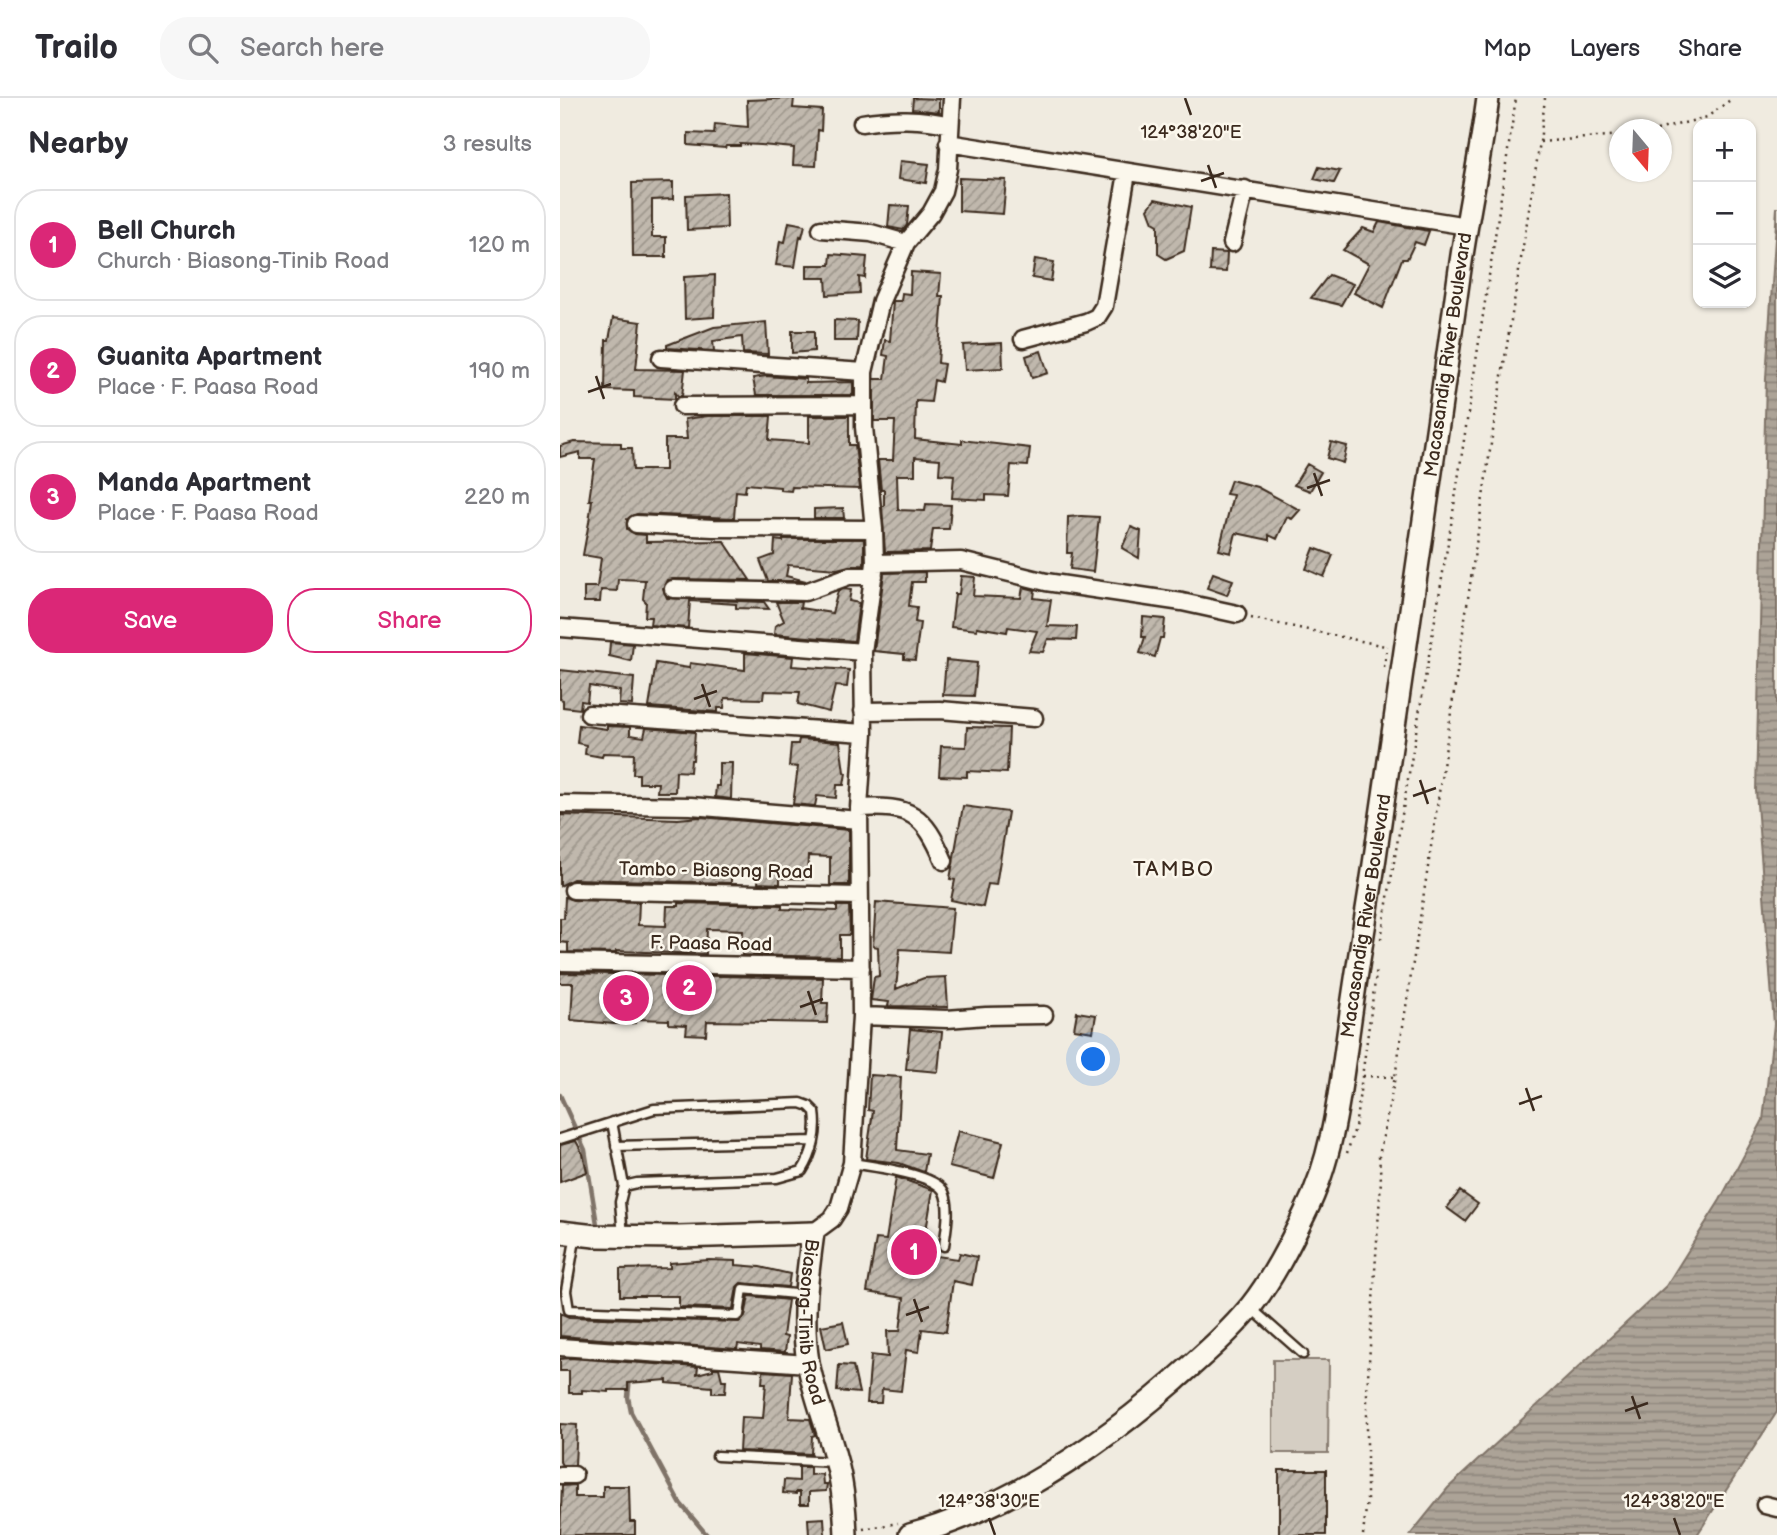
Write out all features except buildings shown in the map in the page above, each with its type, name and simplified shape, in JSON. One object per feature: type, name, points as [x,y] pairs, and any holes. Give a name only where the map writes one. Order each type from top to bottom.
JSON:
[{"type":"street","points":[[813,1233],[832,1219],[839,1208],[852,1163],[860,1016],[859,814],[864,733],[863,652],[874,570],[874,529],[863,405],[864,372],[881,301],[906,243],[931,213],[943,191],[948,169],[952,98]]},
{"type":"street","name":"Macasandig River Boulevard","points":[[909,1528],[959,1519],[1021,1491],[1086,1449],[1174,1381],[1224,1336],[1265,1288],[1308,1209],[1334,1125],[1396,648],[1488,98]]},
{"type":"street","points":[[862,123],[878,120],[937,121],[950,125]]},
{"type":"street","points":[[948,143],[1467,226]]},
{"type":"street","points":[[1023,339],[1086,322],[1097,317],[1104,306],[1127,173]]},
{"type":"street","points":[[1232,243],[1245,189]]},
{"type":"street","points":[[821,229],[871,233],[906,243]]},
{"type":"street","points":[[661,358],[864,372]]},
{"type":"street","points":[[682,406],[863,405]]},
{"type":"street","points":[[636,524],[713,528],[874,529]]},
{"type":"street","points":[[673,589],[803,593],[874,570],[961,561],[1046,582],[1182,601],[1237,614]]},
{"type":"street","points":[[561,628],[863,652]]},
{"type":"street","points":[[863,711],[940,710],[1034,718]]},
{"type":"street","points":[[589,714],[864,733]]},
{"type":"street","points":[[560,804],[691,806],[859,814],[895,808],[918,817],[928,826],[944,861]]},
{"type":"street","name":"Tambo - Biasong Road","points":[[573,890],[859,896]]},
{"type":"street","name":"F. Paasa Road","points":[[560,962],[861,968]]},
{"type":"street","points":[[860,1016],[947,1020],[1044,1015]]},
{"type":"street","name":"Biasong-Tinib Road","points":[[568,1233],[623,1236],[813,1233],[805,1295],[804,1336],[808,1364],[837,1462],[846,1535]]},
{"type":"street","points":[[560,1347],[808,1364]]},
{"type":"lane","points":[[560,1139],[654,1109],[801,1103],[809,1105],[815,1112],[814,1141],[805,1166],[796,1174],[777,1178],[637,1183],[624,1186]]},
{"type":"lane","points":[[612,1122],[624,1186],[620,1202],[623,1236]]},
{"type":"lane","points":[[616,1146],[814,1141]]},
{"type":"lane","points":[[852,1163],[908,1173],[940,1188],[944,1192],[947,1209],[944,1247]]},
{"type":"lane","points":[[568,1233],[566,1291],[569,1310],[732,1317],[739,1315],[743,1289],[805,1295]]},
{"type":"lane","points":[[1250,1307],[1303,1354]]},
{"type":"lane","points":[[717,1455],[837,1462]]},
{"type":"path","points":[[1381,943],[1447,547],[1516,98]]},
{"type":"path","points":[[1363,1535],[1367,1500],[1367,1392],[1381,1180],[1379,1156],[1395,1077],[1492,437],[1541,142],[1545,98]]},
{"type":"path","points":[[1672,126],[1707,117],[1734,98]]},
{"type":"path","points":[[1541,142],[1609,136]]},
{"type":"path","points":[[1237,614],[1396,648],[1383,673]]},
{"type":"path","points":[[1347,1154],[1363,1076],[1378,956]]},
{"type":"path","points":[[1363,1076],[1395,1077]]},
{"type":"path","points":[[864,1535],[863,1529],[909,1528]]},
{"type":"shaded area","points":[[1777,207],[1777,1412],[1697,1535],[1410,1535],[1448,1488],[1666,1286],[1720,1200],[1763,1120],[1774,1024],[1756,791],[1766,378]]},
{"type":"shaded area","points":[[1273,1360],[1329,1360],[1328,1453],[1273,1453]]},
{"type":"waterway","points":[[560,1095],[585,1150],[597,1224]]},
{"type":"waterway","points":[[630,1377],[628,1397],[631,1412],[680,1503],[707,1535]]},
{"type":"place","name":"Guanita Apartment","points":[[689,988]]},
{"type":"place","name":"Manda Apartment","points":[[626,998]]},
{"type":"place","name":"Bell Church","points":[[914,1252]]},
{"type":"district","name":"TAMBO","points":[[1174,869]]}]
